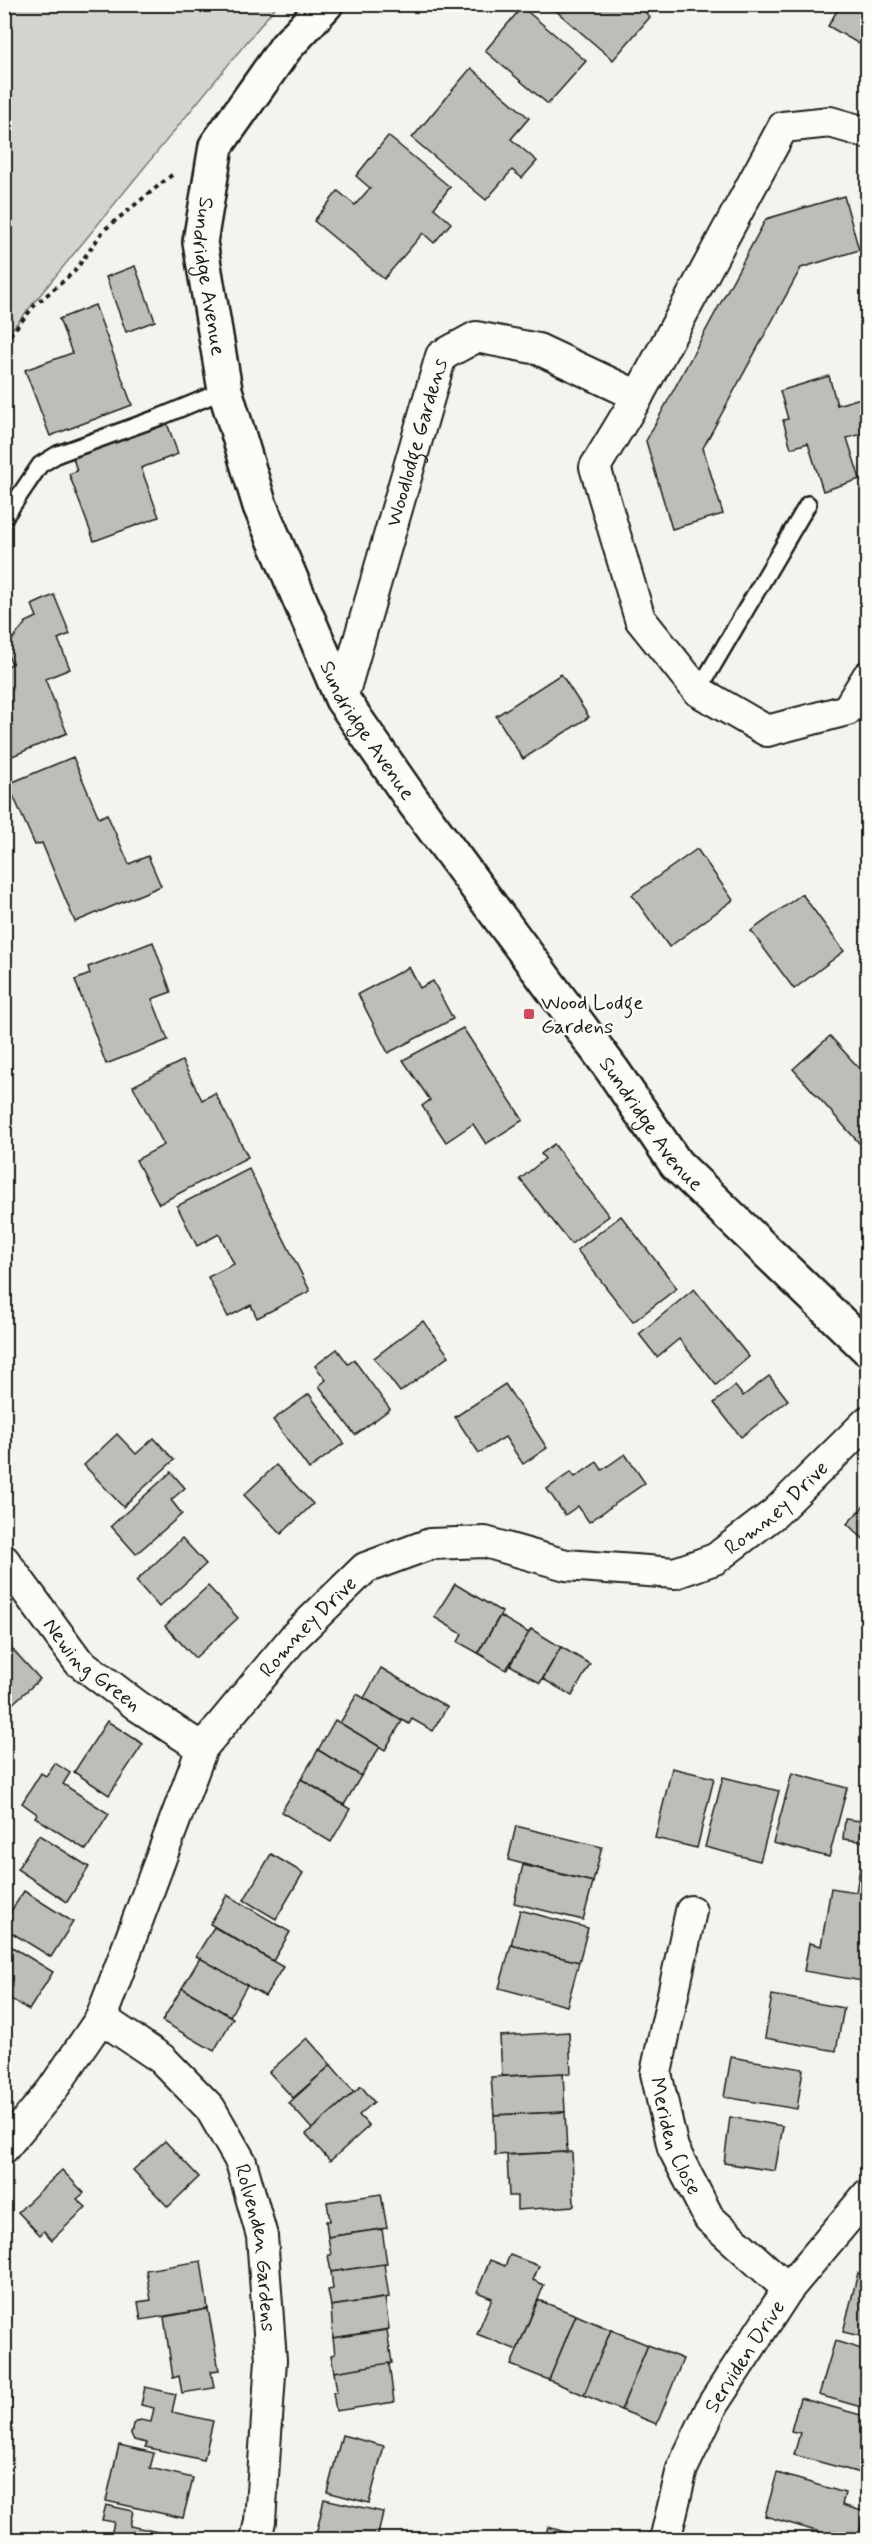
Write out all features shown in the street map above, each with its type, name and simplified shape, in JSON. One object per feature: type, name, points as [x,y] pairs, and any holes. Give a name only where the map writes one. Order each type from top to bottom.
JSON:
[{"type":"street","name":"Sundridge Avenue","points":[[326,4],[286,47],[216,146],[200,242],[225,390],[260,506],[342,699],[410,797],[613,1071],[676,1164],[867,1349]]},
{"type":"street","points":[[867,133],[830,122],[783,127],[638,396],[596,467],[640,619],[698,691],[767,730],[848,710],[867,676]]},
{"type":"street","name":"Woodlodge Gardens","points":[[342,699],[441,356],[476,337],[538,349],[638,396]]},
{"type":"street","name":"Romney Drive","points":[[4,2148],[52,2090],[101,2018],[202,1748],[295,1636],[366,1568],[430,1544],[485,1542],[566,1565],[675,1573],[715,1559],[775,1514],[867,1420]]},
{"type":"street","name":"Newing Green","points":[[4,1560],[78,1660],[139,1707],[202,1748]]},
{"type":"street","name":"Meriden Close","points":[[691,1911],[656,2073],[673,2148],[709,2218],[789,2289]]},
{"type":"street","name":"Rolvenden Gardens","points":[[101,2018],[162,2059],[210,2108],[241,2162],[244,2172],[262,2236],[271,2360],[260,2521],[256,2540]]},
{"type":"street","name":"Serviden Drive","points":[[665,2540],[682,2469],[713,2404],[789,2289],[867,2194]]},
{"type":"lane","points":[[4,518],[40,465],[58,454],[160,417],[225,390]]},
{"type":"lane","points":[[698,691],[808,504]]},
{"type":"path","points":[[4,342],[35,305],[74,273],[104,230],[166,178],[216,146]]},
{"type":"shaded area","points":[[4,5],[277,5],[5,338]]},
{"type":"building","points":[[548,4],[636,4],[650,17],[613,60]]},
{"type":"building","points":[[841,4],[868,4],[868,49],[828,26]]},
{"type":"building","points":[[522,7],[586,61],[548,104],[485,51]]},
{"type":"building","points":[[471,68],[529,118],[511,139],[537,161],[522,178],[512,170],[486,200],[412,138]]},
{"type":"building","points":[[388,136],[450,187],[434,208],[451,223],[434,243],[423,233],[384,279],[314,221],[338,191],[355,205],[370,188],[356,176]]},
{"type":"building","points":[[844,196],[859,250],[801,268],[703,448],[723,514],[672,529],[646,441],[766,219]]},
{"type":"building","points":[[135,266],[155,321],[126,332],[106,277]]},
{"type":"building","points":[[95,305],[132,405],[50,436],[25,370],[72,353],[59,319]]},
{"type":"building","points":[[829,376],[837,405],[864,397],[868,408],[868,454],[862,434],[847,438],[860,479],[823,491],[808,443],[791,448],[783,420],[788,419],[780,391]]},
{"type":"building","points":[[167,423],[178,454],[141,468],[159,517],[94,541],[69,474],[77,471],[73,458]]},
{"type":"building","points":[[54,595],[70,634],[58,639],[70,669],[45,679],[67,733],[10,757],[4,743],[4,667],[12,664],[5,649],[26,622],[37,617],[32,605]]},
{"type":"building","points":[[561,674],[589,717],[523,759],[496,716]]},
{"type":"building","points":[[73,757],[99,818],[107,814],[129,864],[148,856],[161,886],[75,922],[42,843],[35,845],[8,784]]},
{"type":"building","points":[[697,849],[733,900],[669,947],[632,895]]},
{"type":"building","points":[[802,894],[844,951],[794,989],[751,931]]},
{"type":"building","points":[[153,942],[171,992],[152,999],[168,1040],[106,1064],[75,980],[90,974],[88,967]]},
{"type":"building","points":[[409,967],[420,988],[433,981],[453,1019],[388,1053],[358,994]]},
{"type":"building","points":[[463,1028],[523,1120],[486,1144],[473,1124],[446,1142],[422,1106],[430,1100],[403,1060]]},
{"type":"building","points":[[830,1036],[868,1078],[868,1153],[793,1069]]},
{"type":"building","points":[[182,1061],[202,1100],[215,1093],[248,1157],[159,1204],[136,1160],[164,1145],[133,1086]]},
{"type":"building","points":[[554,1144],[609,1216],[571,1244],[520,1179],[545,1159],[541,1154]]},
{"type":"building","points":[[249,1169],[310,1291],[257,1318],[251,1305],[228,1317],[208,1277],[234,1264],[219,1234],[197,1246],[177,1206]]},
{"type":"building","points":[[621,1216],[677,1288],[633,1322],[577,1250]]},
{"type":"building","points":[[694,1289],[749,1357],[716,1385],[679,1339],[657,1357],[639,1334]]},
{"type":"building","points":[[423,1321],[449,1356],[400,1392],[374,1358]]},
{"type":"building","points":[[337,1349],[348,1364],[354,1360],[390,1409],[355,1435],[319,1386],[326,1380],[315,1366]]},
{"type":"building","points":[[769,1376],[788,1400],[741,1437],[714,1403],[735,1386],[743,1396]]},
{"type":"building","points":[[505,1384],[547,1448],[523,1464],[505,1437],[479,1453],[455,1417]]},
{"type":"building","points":[[309,1394],[344,1443],[309,1469],[273,1420]]},
{"type":"building","points":[[117,1434],[136,1454],[154,1438],[174,1460],[123,1507],[84,1465]]},
{"type":"building","points":[[625,1454],[645,1483],[589,1522],[578,1506],[565,1515],[547,1489],[571,1472],[575,1477],[597,1462],[602,1470]]},
{"type":"building","points":[[276,1465],[313,1504],[281,1534],[244,1495]]},
{"type":"building","points":[[171,1472],[185,1488],[171,1500],[182,1514],[136,1554],[111,1526]]},
{"type":"building","points":[[868,1501],[868,1543],[847,1524]]},
{"type":"building","points":[[182,1538],[206,1564],[159,1607],[136,1581]]},
{"type":"building","points":[[455,1584],[502,1612],[478,1653],[458,1642],[462,1634],[434,1617]]},
{"type":"building","points":[[208,1586],[238,1618],[195,1658],[165,1626]]},
{"type":"building","points":[[500,1616],[529,1633],[506,1670],[478,1653]]},
{"type":"building","points":[[531,1629],[561,1647],[540,1683],[510,1665]]},
{"type":"building","points":[[4,1640],[40,1679],[10,1706],[4,1700]]},
{"type":"building","points":[[561,1647],[590,1664],[572,1696],[543,1679]]},
{"type":"building","points":[[381,1668],[447,1707],[433,1731],[412,1719],[409,1724],[364,1698]]},
{"type":"building","points":[[357,1694],[402,1721],[385,1750],[340,1723]]},
{"type":"building","points":[[335,1720],[380,1747],[361,1776],[318,1750]]},
{"type":"building","points":[[107,1721],[143,1744],[109,1795],[74,1772]]},
{"type":"building","points":[[318,1750],[361,1776],[344,1805],[301,1779]]},
{"type":"building","points":[[55,1763],[70,1773],[63,1784],[109,1814],[86,1850],[35,1817],[37,1814],[22,1803],[41,1773],[46,1776]]},
{"type":"building","points":[[672,1768],[714,1778],[697,1848],[655,1838]]},
{"type":"building","points":[[792,1773],[847,1788],[829,1857],[773,1843]]},
{"type":"building","points":[[723,1777],[779,1791],[760,1861],[705,1847]]},
{"type":"building","points":[[301,1779],[350,1809],[331,1842],[281,1812]]},
{"type":"building","points":[[845,1819],[868,1822],[868,1842],[843,1839]]},
{"type":"building","points":[[516,1826],[602,1847],[593,1882],[508,1860]]},
{"type":"building","points":[[39,1835],[89,1867],[67,1902],[17,1869]]},
{"type":"building","points":[[271,1854],[303,1873],[276,1919],[244,1900]]},
{"type":"building","points":[[861,1862],[868,1863],[868,1946],[862,1981],[804,1971],[809,1943],[821,1946],[831,1888],[856,1892]]},
{"type":"building","points":[[523,1865],[593,1882],[583,1920],[514,1903]]},
{"type":"building","points":[[24,1891],[73,1922],[51,1957],[4,1928],[4,1922]]},
{"type":"building","points":[[227,1895],[290,1932],[273,1961],[210,1924]]},
{"type":"building","points":[[520,1910],[588,1928],[579,1962],[511,1945]]},
{"type":"building","points":[[214,1927],[283,1967],[265,1996],[196,1956]]},
{"type":"building","points":[[4,1942],[53,1972],[29,2010],[4,1995]]},
{"type":"building","points":[[511,1945],[579,1962],[567,2006],[499,1988]]},
{"type":"building","points":[[200,1958],[247,1985],[230,2016],[182,1988]]},
{"type":"building","points":[[182,1988],[233,2018],[214,2051],[162,2021]]},
{"type":"building","points":[[772,1995],[844,2008],[836,2051],[765,2038]]},
{"type":"building","points":[[569,2032],[571,2073],[502,2076],[500,2036]]},
{"type":"building","points":[[307,2038],[331,2065],[293,2098],[269,2072]]},
{"type":"building","points":[[731,2057],[803,2069],[797,2109],[724,2097]]},
{"type":"building","points":[[331,2065],[354,2092],[312,2129],[289,2103]]},
{"type":"building","points":[[563,2073],[565,2112],[494,2115],[491,2077]]},
{"type":"building","points":[[361,2086],[374,2102],[359,2115],[369,2126],[330,2161],[306,2134]]},
{"type":"building","points":[[565,2112],[567,2152],[495,2155],[494,2115]]},
{"type":"building","points":[[730,2117],[783,2126],[775,2171],[724,2163]]},
{"type":"building","points":[[165,2141],[199,2177],[168,2207],[133,2170]]},
{"type":"building","points":[[572,2152],[574,2206],[517,2210],[517,2196],[509,2196],[507,2155]]},
{"type":"building","points":[[62,2170],[84,2193],[77,2199],[86,2207],[52,2240],[44,2231],[40,2235],[18,2212]]},
{"type":"building","points":[[381,2194],[387,2228],[328,2237],[326,2221],[330,2221],[327,2202]]},
{"type":"building","points":[[382,2229],[387,2264],[331,2272],[328,2237]]},
{"type":"building","points":[[510,2255],[539,2266],[533,2280],[544,2285],[517,2350],[477,2334],[492,2298],[477,2292],[490,2260],[505,2266]]},
{"type":"building","points":[[201,2261],[208,2309],[141,2320],[138,2302],[151,2300],[146,2270]]},
{"type":"building","points":[[384,2264],[389,2297],[331,2306],[328,2290],[333,2289],[331,2272]]},
{"type":"building","points":[[858,2273],[868,2276],[868,2338],[843,2332]]},
{"type":"building","points":[[385,2298],[389,2329],[333,2338],[331,2306]]},
{"type":"building","points":[[538,2300],[576,2315],[549,2380],[511,2365]]},
{"type":"building","points":[[208,2309],[219,2370],[211,2371],[214,2388],[182,2393],[179,2376],[173,2378],[164,2317]]},
{"type":"building","points":[[576,2315],[611,2330],[584,2395],[549,2380]]},
{"type":"building","points":[[387,2330],[392,2363],[334,2372],[331,2355],[335,2354],[333,2338]]},
{"type":"building","points":[[611,2330],[648,2345],[621,2410],[584,2395]]},
{"type":"building","points":[[835,2341],[868,2351],[868,2409],[819,2395]]},
{"type":"building","points":[[648,2345],[683,2359],[657,2424],[621,2410]]},
{"type":"building","points":[[389,2363],[394,2402],[336,2411],[333,2392],[337,2392],[334,2372]]},
{"type":"building","points":[[145,2387],[176,2394],[172,2412],[213,2421],[204,2460],[145,2447],[147,2443],[134,2440],[131,2434],[133,2424],[140,2420],[151,2422],[154,2408],[141,2405]]},
{"type":"building","points":[[800,2398],[868,2417],[868,2462],[864,2474],[794,2455],[800,2433],[791,2431]]},
{"type":"building","points":[[342,2435],[384,2446],[369,2503],[327,2492]]},
{"type":"building","points":[[119,2445],[154,2453],[150,2468],[193,2478],[183,2518],[106,2501]]},
{"type":"building","points":[[777,2473],[845,2493],[842,2505],[865,2512],[858,2537],[834,2531],[833,2536],[765,2516]]},
{"type":"building","points":[[324,2499],[383,2512],[377,2540],[315,2540]]},
{"type":"building","points":[[106,2505],[133,2511],[130,2526],[172,2535],[171,2540],[110,2540],[114,2522],[102,2520]]},
{"type":"building","points":[[548,2527],[592,2540],[544,2540]]},
{"type":"building","points":[[769,2531],[800,2540],[767,2540]]},
{"type":"place","name":"Wood Lodge Gardens","points":[[529,1014]]}]
